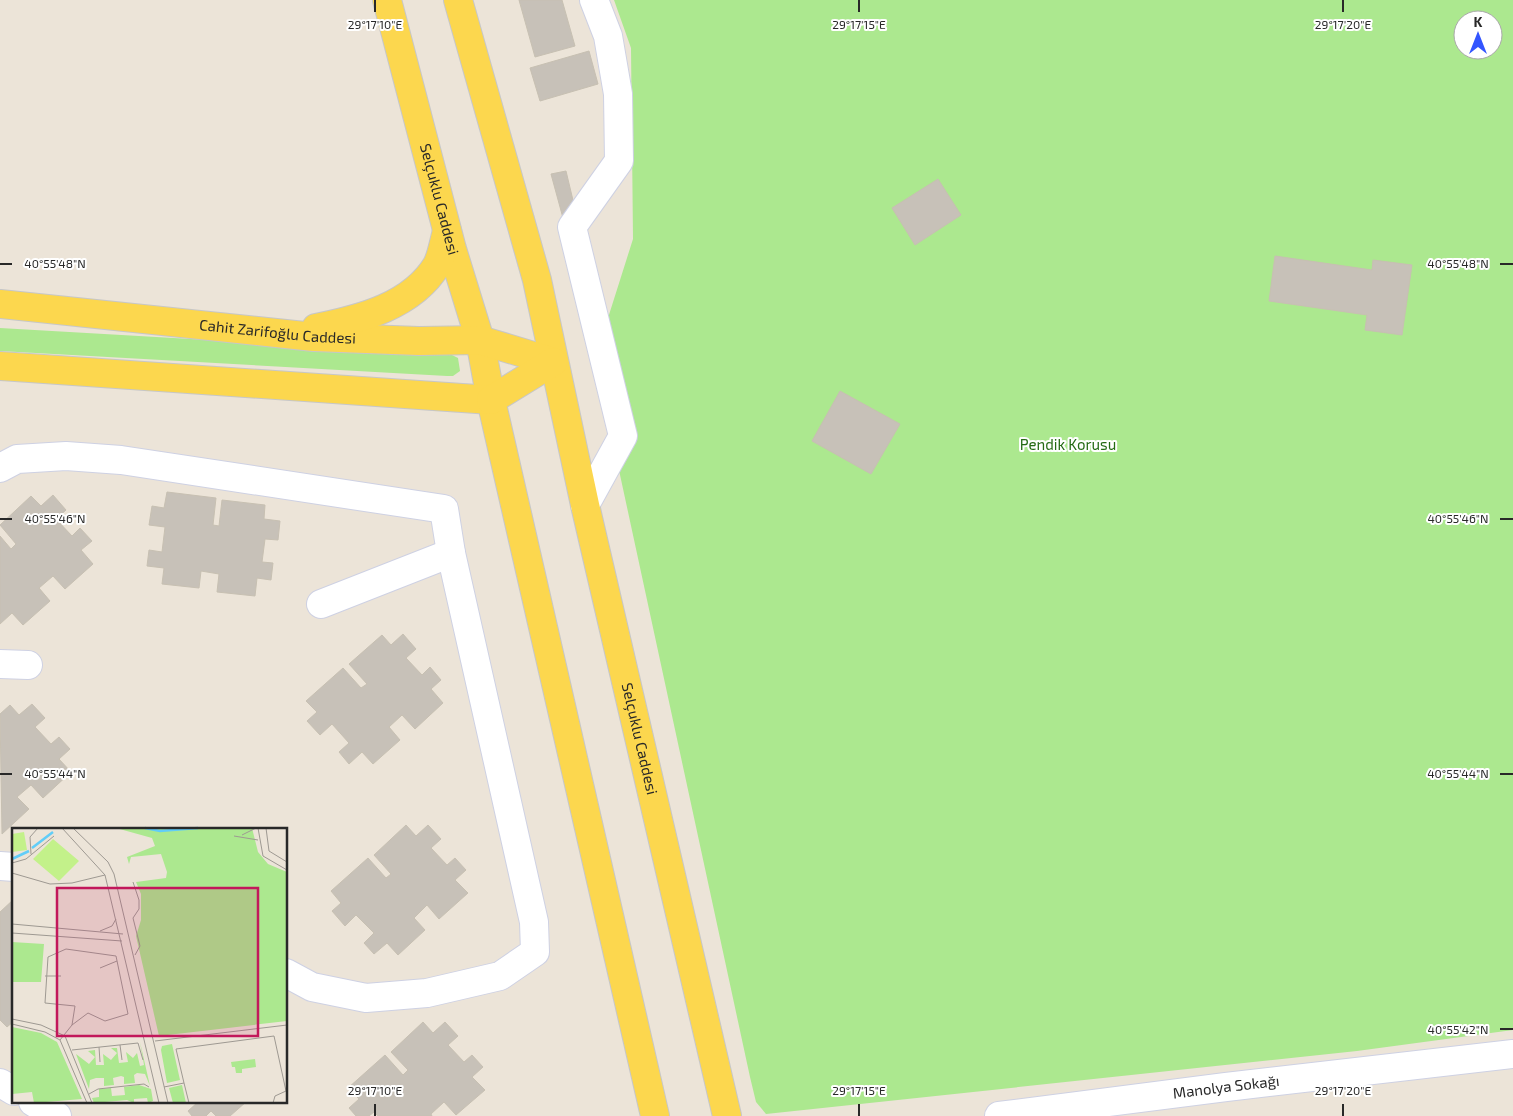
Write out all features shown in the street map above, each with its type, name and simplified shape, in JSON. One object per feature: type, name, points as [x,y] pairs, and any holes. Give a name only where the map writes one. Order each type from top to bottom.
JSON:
[{"type":"main road","name":"Selçuklu Caddesi","points":[[387,0],[447,231],[480,340],[491,400],[655,1116]]},
{"type":"main road","name":"Selçuklu Caddesi","points":[[458,0],[537,280],[585,505],[727,1116]]},
{"type":"main road","points":[[282,334],[340,323],[388,307],[417,289],[438,264],[447,231]]},
{"type":"main road","name":"Cahit Zarifoğlu Caddesi","points":[[0,304],[282,334],[419,341],[480,340],[553,362]]},
{"type":"main road","points":[[0,366],[491,400],[553,362]]},
{"type":"street","points":[[585,505],[623,436],[572,227],[619,161],[618,94],[608,36],[594,0]]},
{"type":"street","points":[[0,468],[17,459],[66,456],[121,460],[444,509],[450,553],[534,922],[535,952],[500,976],[418,994],[366,998],[312,987],[288,974]]},
{"type":"street","points":[[321,604],[450,553]]},
{"type":"street","points":[[0,664],[28,665]]},
{"type":"street","name":"Manolya Sokağı","points":[[999,1116],[1226,1087],[1513,1054]]},
{"type":"street","points":[[0,1084],[12,1090]]},
{"type":"street","points":[[37,1104],[58,1116],[67,1104]]},
{"type":"green space","name":"Pendik Korusu","points":[[614,0],[1513,0],[1513,1030],[1357,1051],[766,1114],[756,1102],[750,1077],[595,359],[633,239],[631,48]]},
{"type":"green space","points":[[0,328],[450,354],[458,358],[460,371],[453,376],[447,376],[0,351]]},
{"type":"building","points":[[519,0],[562,0],[575,46],[535,57]]},
{"type":"building","points":[[589,51],[598,84],[540,101],[530,68]]},
{"type":"building","points":[[566,171],[582,238],[569,240],[551,174]]},
{"type":"building","points":[[938,179],[961,215],[915,245],[892,208]]},
{"type":"building","points":[[1275,256],[1372,270],[1373,260],[1412,265],[1402,335],[1365,330],[1367,315],[1269,301]]},
{"type":"building","points":[[840,391],[900,424],[871,474],[812,441]]},
{"type":"building","points":[[167,492],[216,498],[213,525],[219,526],[222,500],[265,505],[264,519],[280,521],[278,540],[265,539],[262,562],[273,563],[271,580],[257,578],[255,596],[217,592],[219,574],[201,571],[199,588],[162,584],[164,568],[147,566],[149,550],[162,552],[165,527],[149,525],[152,506],[164,508]]},
{"type":"building","points":[[53,495],[66,510],[56,519],[72,536],[80,528],[92,541],[81,550],[93,564],[65,589],[53,576],[39,588],[50,601],[23,625],[12,613],[0,624],[0,536],[11,549],[16,544],[0,525],[31,496],[41,506]]},
{"type":"building","points":[[403,634],[416,649],[406,658],[422,675],[430,667],[441,680],[431,689],[443,703],[415,729],[402,715],[389,727],[400,740],[373,764],[362,752],[349,764],[339,752],[349,743],[332,724],[320,735],[307,721],[317,712],[306,701],[343,668],[361,688],[367,684],[349,664],[382,635],[391,645]]},
{"type":"building","points":[[32,704],[45,718],[35,727],[51,744],[59,737],[70,749],[59,759],[71,772],[43,798],[31,785],[17,797],[29,809],[2,834],[0,714],[10,705],[19,715]]},
{"type":"building","points":[[406,825],[416,836],[428,825],[441,839],[431,848],[447,865],[455,858],[466,870],[455,880],[468,893],[439,919],[427,905],[414,918],[425,930],[398,955],[387,943],[374,954],[364,943],[374,933],[356,915],[345,926],[332,911],[341,903],[331,891],[368,858],[386,878],[391,874],[374,855]]},
{"type":"building","points":[[12,901],[12,1023],[7,1027],[0,1020],[0,912]]},
{"type":"building","points":[[423,1022],[433,1033],[445,1022],[458,1036],[448,1045],[464,1062],[472,1055],[483,1067],[472,1077],[485,1090],[456,1115],[444,1102],[431,1114],[432,1116],[378,1116],[374,1112],[369,1116],[356,1116],[349,1108],[359,1099],[348,1088],[385,1055],[403,1075],[408,1070],[391,1052]]},
{"type":"building","points":[[196,1104],[244,1104],[230,1116],[216,1116],[211,1111],[206,1116],[192,1116],[188,1111]]}]
